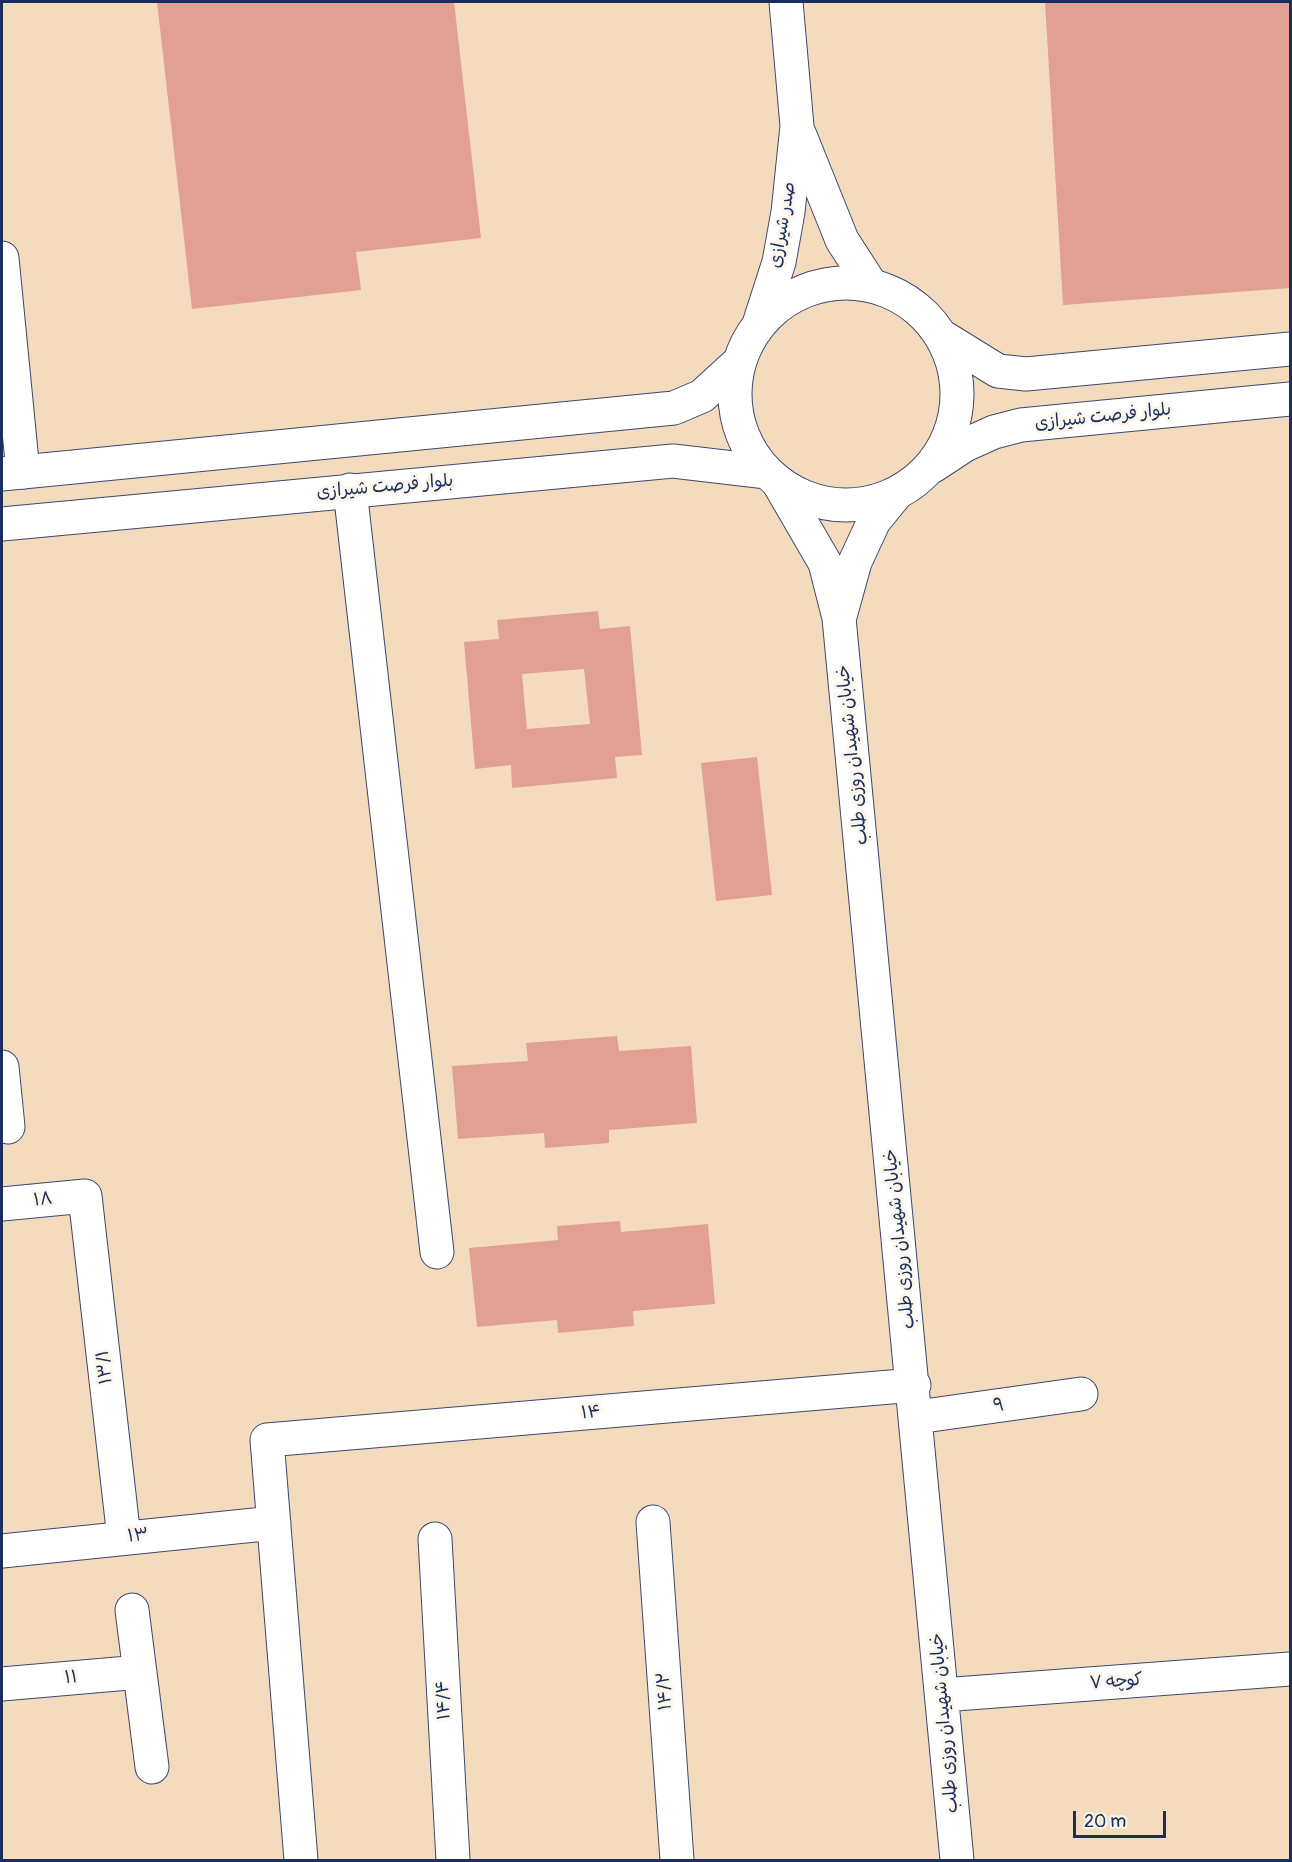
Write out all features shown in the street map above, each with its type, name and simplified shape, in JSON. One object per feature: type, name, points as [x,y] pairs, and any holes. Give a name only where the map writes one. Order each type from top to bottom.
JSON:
[{"type":"street","name":"صدر شیرازی","points":[[760,321],[781,252],[788,212],[797,126],[786,2]]},
{"type":"street","name":"صدر شیرازی","points":[[797,126],[842,240],[871,285]]},
{"type":"street","points":[[2,258],[12,473],[674,408],[702,396],[738,363],[748,340],[760,321],[774,307],[810,287],[851,282],[893,292],[913,304],[943,337],[952,359],[958,398],[951,432],[942,451],[927,471]]},
{"type":"street","points":[[943,337],[998,371],[1026,374],[1290,349]]},
{"type":"street","name":"خیابان شهیدان روزی طلب","points":[[738,363],[735,402],[740,428],[751,452],[773,477],[825,563],[839,618],[957,1860]]},
{"type":"street","name":"بلوار فرصت شیرازی","points":[[896,494],[965,446],[994,432],[1021,425],[1290,399]]},
{"type":"street","name":"بلوار فرصت شیرازی","points":[[2,524],[673,461],[773,477]]},
{"type":"street","points":[[773,477],[796,493],[836,504],[856,505],[896,494]]},
{"type":"street","points":[[350,490],[437,1252]]},
{"type":"street","name":"خیابان شهیدان روزی طلب","points":[[839,618],[855,562],[874,520],[896,494]]},
{"type":"street","points":[[2,1067],[8,1127]]},
{"type":"street","name":"۱۸","points":[[2,1204],[85,1196]]},
{"type":"street","name":"۱۳/۱","points":[[85,1196],[124,1538]]},
{"type":"street","name":"۹","points":[[915,1401],[1081,1394]]},
{"type":"street","name":"۱۴","points":[[274,1523],[267,1440],[915,1401]]},
{"type":"street","name":"۱۴/۲","points":[[653,1522],[677,1860]]},
{"type":"street","points":[[274,1523],[302,1860]]},
{"type":"street","name":"۱۳","points":[[2,1551],[274,1523]]},
{"type":"street","name":"۱۴/۴","points":[[435,1539],[453,1860]]},
{"type":"street","points":[[132,1610],[152,1767]]},
{"type":"street","name":"کوچه ۷","points":[[942,1695],[1290,1669]]},
{"type":"street","name":"۱۱","points":[[2,1684],[140,1672]]},
{"type":"building","points":[[157,2],[454,2],[481,238],[356,252],[361,290],[192,309]]},
{"type":"building","points":[[1045,2],[1290,2],[1290,288],[1063,305]]},
{"type":"building","points":[[598,611],[600,629],[630,626],[642,755],[615,757],[617,778],[512,788],[511,765],[475,769],[464,642],[499,639],[497,620]],"holes":[[[584,669],[590,724],[527,729],[522,674]]]},
{"type":"building","points":[[757,757],[772,895],[716,901],[701,763]]},
{"type":"building","points":[[617,1036],[619,1051],[691,1046],[697,1123],[609,1130],[609,1143],[545,1148],[544,1133],[458,1139],[452,1066],[528,1061],[526,1043]]},
{"type":"building","points":[[620,1221],[621,1232],[708,1224],[715,1304],[633,1311],[634,1326],[558,1333],[557,1320],[477,1327],[469,1248],[558,1240],[557,1226]]}]
